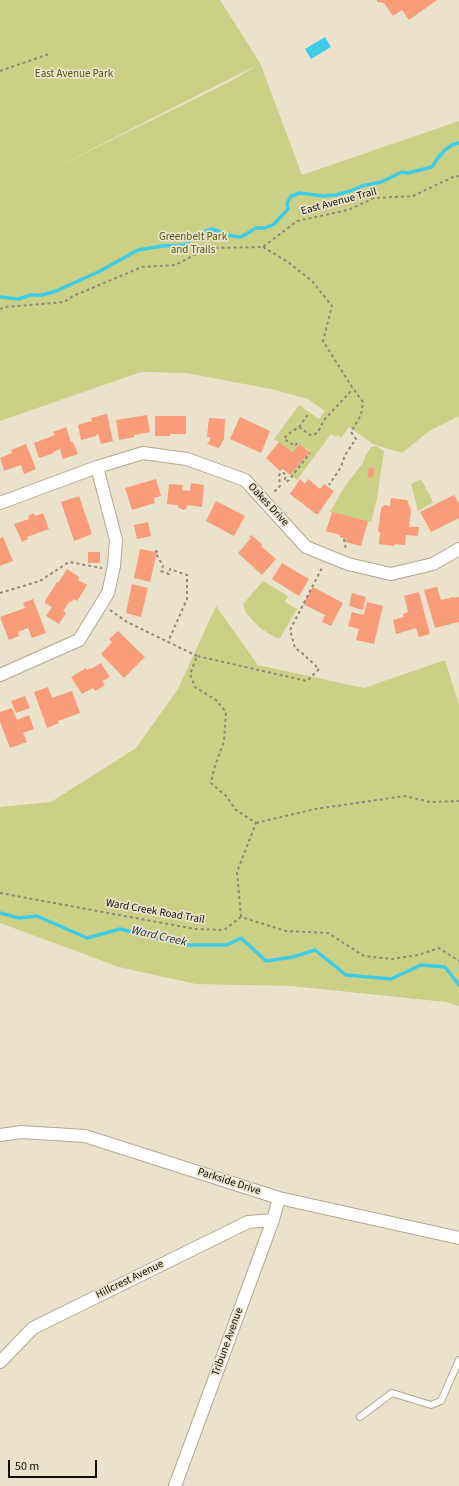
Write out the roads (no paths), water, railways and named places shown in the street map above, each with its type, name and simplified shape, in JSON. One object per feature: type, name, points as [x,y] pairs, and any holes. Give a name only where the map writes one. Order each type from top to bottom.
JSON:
[{"type":"street","name":"Oakes Drive","points":[[0,503],[97,467],[143,453],[187,459],[245,480],[306,547],[348,564],[390,574],[433,564],[459,549]]},
{"type":"street","points":[[0,675],[79,640],[108,593],[113,570],[116,540],[97,467]]},
{"type":"street","name":"Parkside Drive","points":[[0,1135],[21,1132],[85,1136],[279,1198],[459,1238]]},
{"type":"street","name":"Tribune Avenue","points":[[175,1486],[273,1220],[279,1198]]},
{"type":"street","name":"Hillcrest Avenue","points":[[0,1362],[33,1328],[248,1222],[273,1220]]},
{"type":"lane","points":[[360,1417],[392,1393],[431,1405],[441,1401],[459,1360]]},
{"type":"water","points":[[325,37],[331,47],[311,59],[305,49]]},
{"type":"waterway","points":[[0,297],[19,299],[30,295],[42,295],[56,291],[100,271],[138,250],[162,246],[185,245],[194,235],[212,229],[232,236],[241,237],[256,228],[265,228],[274,224],[288,209],[287,203],[291,196],[300,193],[323,196],[336,195],[362,186],[381,182],[402,172],[408,173],[432,167],[445,150],[452,145],[459,143]]},
{"type":"waterway","name":"Ward Creek","points":[[0,913],[19,918],[37,916],[87,938],[120,929],[185,945],[227,945],[241,938],[266,961],[293,957],[315,950],[346,975],[391,979],[421,965],[445,967],[459,985]]},
{"type":"park label","name":"East Avenue Park","points":[[74,75]]},
{"type":"park label","name":"Greenbelt Park and Trails","points":[[193,244]]}]
